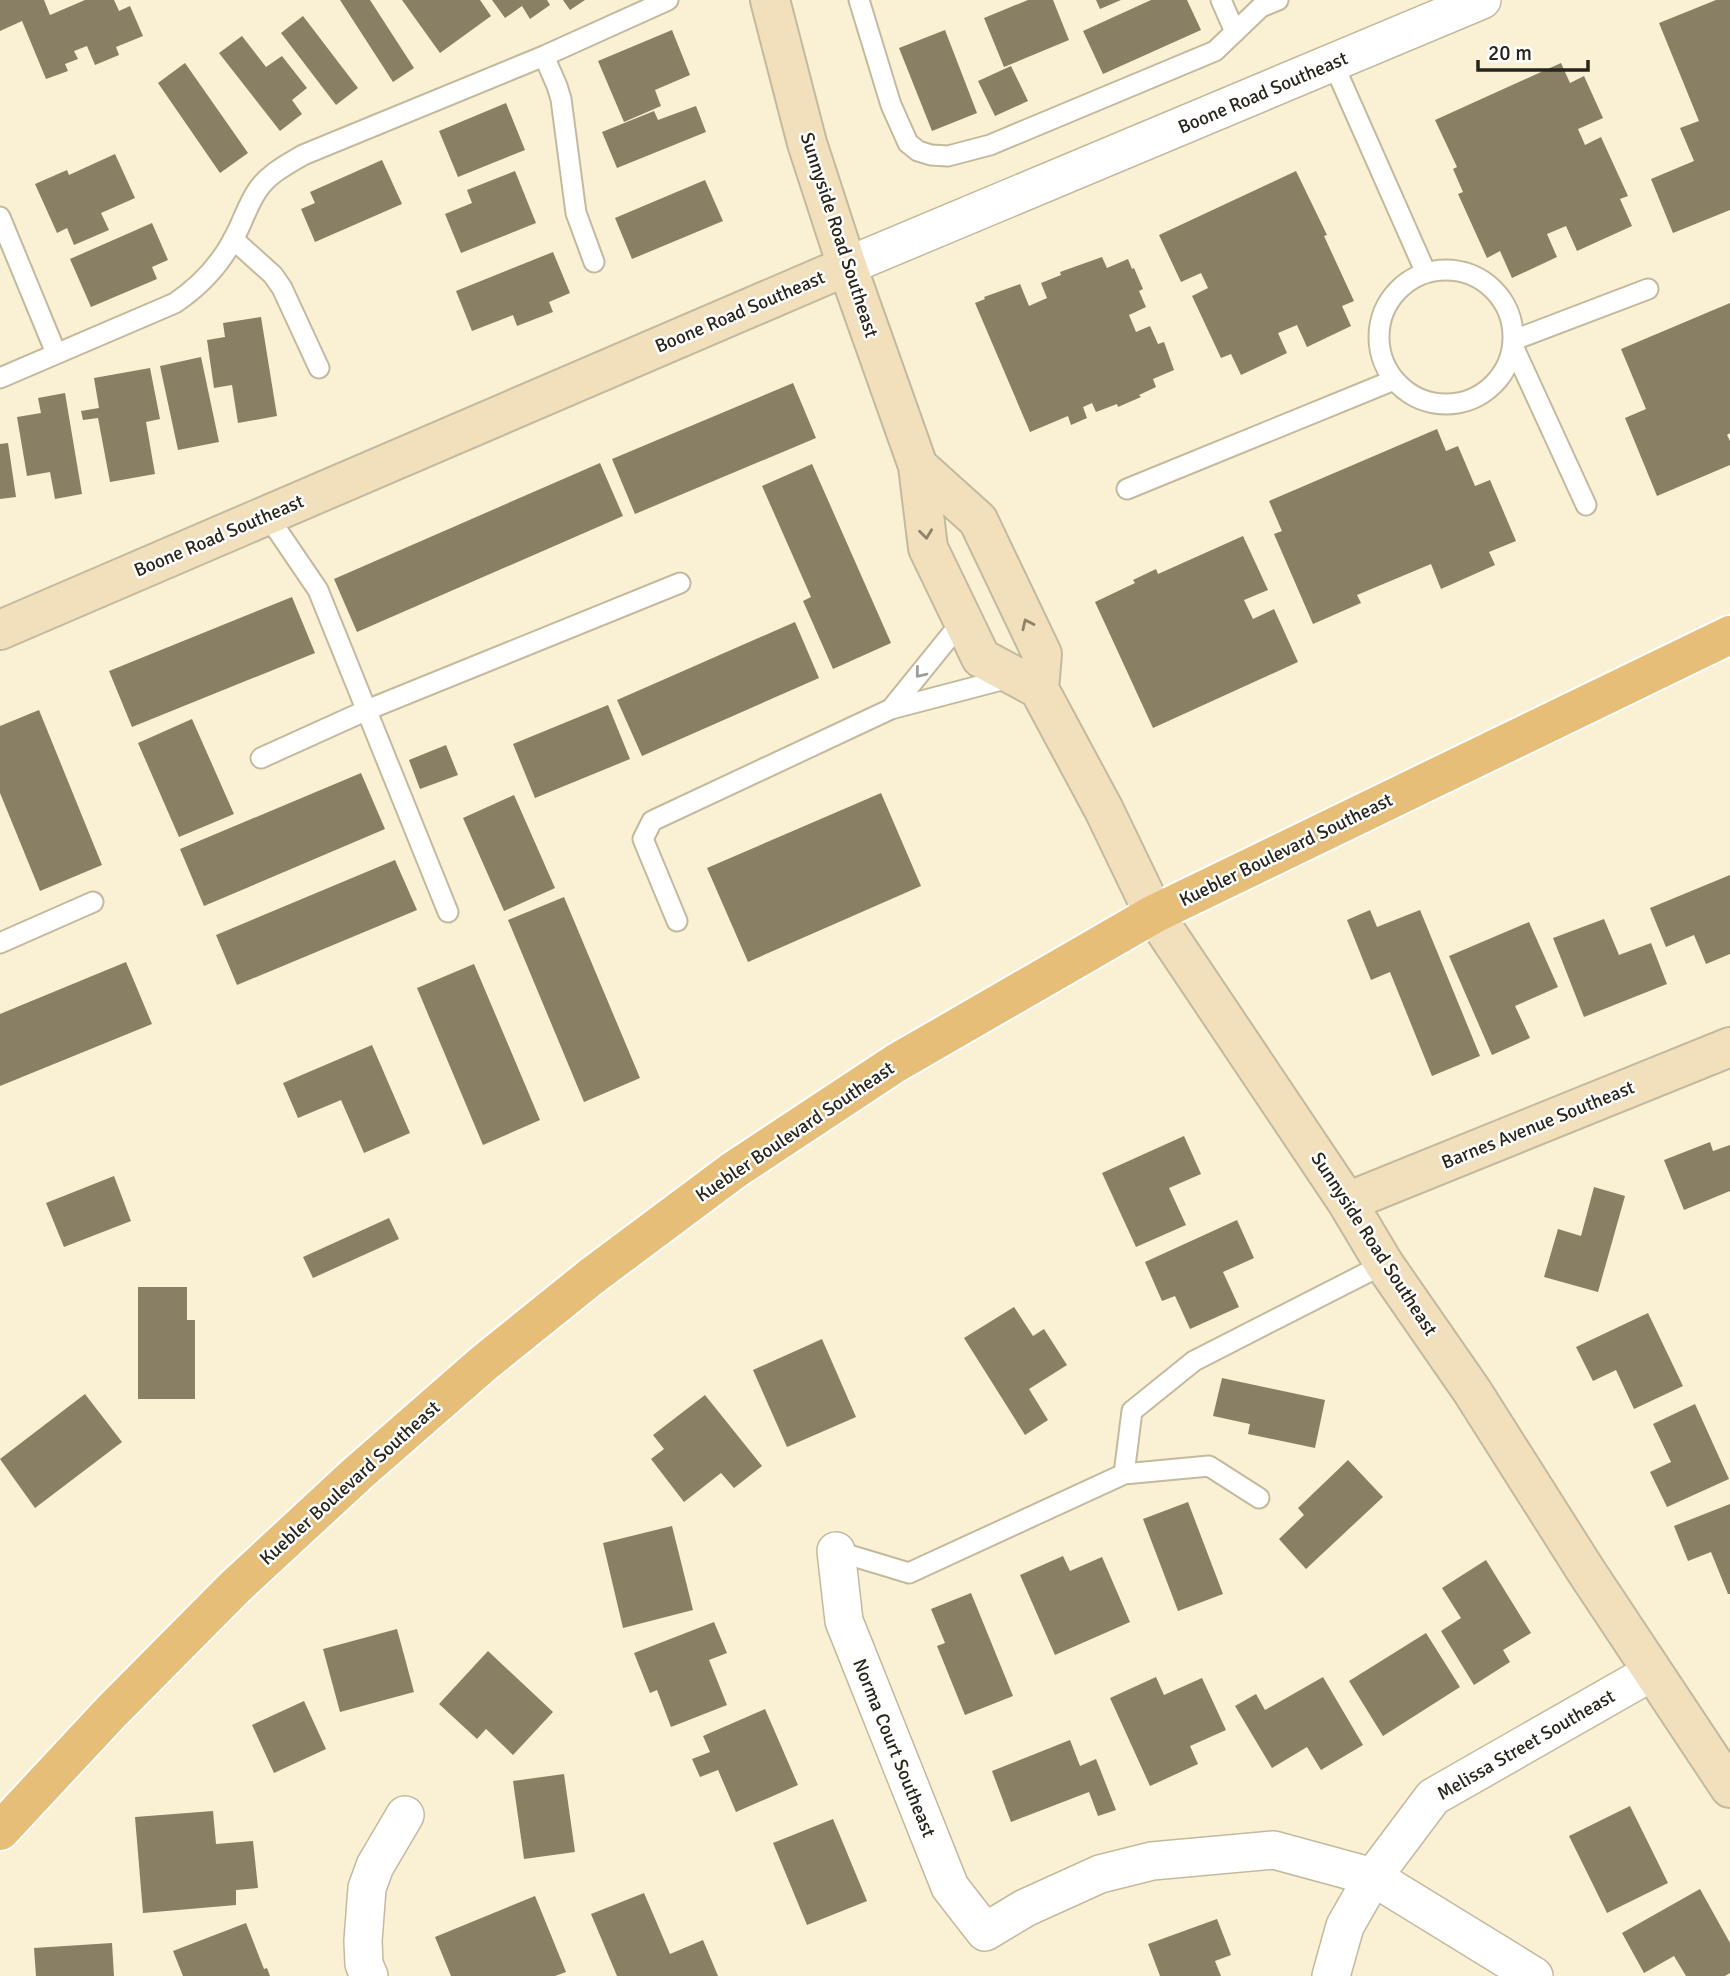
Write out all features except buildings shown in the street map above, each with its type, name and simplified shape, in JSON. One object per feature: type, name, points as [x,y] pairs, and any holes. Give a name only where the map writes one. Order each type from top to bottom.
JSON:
[{"type":"main road","name":"Sunnyside Road Southeast","points":[[770,0],[807,143],[918,467],[928,548],[981,658],[1027,683],[1104,810],[1154,914],[1347,1202],[1384,1264],[1472,1391],[1730,1788]]},
{"type":"main road","name":"Boone Road Southeast","points":[[0,630],[848,266]]},
{"type":"main road","name":"Sunnyside Road Southeast","points":[[918,467],[978,520],[1042,654],[1027,683]]},
{"type":"main road","name":"Kuebler Boulevard Southeast","points":[[0,1830],[111,1712],[234,1588],[357,1474],[455,1388],[592,1276],[734,1170],[896,1063],[1154,914],[1730,635]]},
{"type":"main road","name":"Barnes Avenue Southeast","points":[[1347,1202],[1730,1047]]},
{"type":"street","name":"Boone Road Southeast","points":[[848,266],[1482,0]]},
{"type":"street","name":"Norma Court Southeast","points":[[836,1551],[844,1621],[950,1887],[985,1932],[1100,1874],[1152,1861],[1274,1850],[1373,1877]]},
{"type":"street","name":"Melissa Street Southeast","points":[[1331,1976],[1345,1926],[1373,1877],[1433,1797],[1653,1672]]},
{"type":"street","points":[[369,1976],[364,1964],[363,1941],[367,1888],[375,1866],[405,1815]]},
{"type":"street","points":[[1373,1877],[1534,1976]]},
{"type":"lane","points":[[0,378],[175,303],[214,271],[257,191],[282,167],[303,155],[544,56],[667,0]]},
{"type":"lane","points":[[859,0],[899,126],[908,143],[918,151],[948,156],[1003,139],[1215,51],[1261,7],[1278,0]]},
{"type":"lane","points":[[1221,0],[1235,33]]},
{"type":"lane","points":[[544,56],[558,86],[576,213],[594,262]]},
{"type":"lane","points":[[1333,63],[1426,273]]},
{"type":"lane","points":[[0,217],[56,353]]},
{"type":"lane","points":[[233,239],[273,275],[282,288],[320,368]]},
{"type":"lane","points":[[1447,269],[1468,273],[1487,283],[1502,298],[1511,317],[1513,343],[1509,362],[1497,382],[1478,397],[1456,404],[1433,403],[1411,395],[1394,380],[1382,359],[1379,337],[1382,316],[1392,297],[1407,282],[1426,273],[1447,269]]},
{"type":"lane","points":[[1513,343],[1648,289]]},
{"type":"lane","points":[[1513,343],[1586,505]]},
{"type":"lane","points":[[1127,489],[1394,380]]},
{"type":"lane","points":[[267,515],[318,590],[448,912]]},
{"type":"lane","points":[[261,758],[367,710],[680,583]]},
{"type":"lane","points":[[891,709],[963,620]]},
{"type":"lane","points":[[677,921],[643,839],[652,821],[891,709],[1027,683]]},
{"type":"lane","points":[[0,943],[93,902]]},
{"type":"lane","points":[[1124,1474],[1132,1411],[1194,1361],[1384,1264]]},
{"type":"lane","points":[[836,1551],[909,1573],[1124,1474],[1209,1466],[1259,1498]]}]
